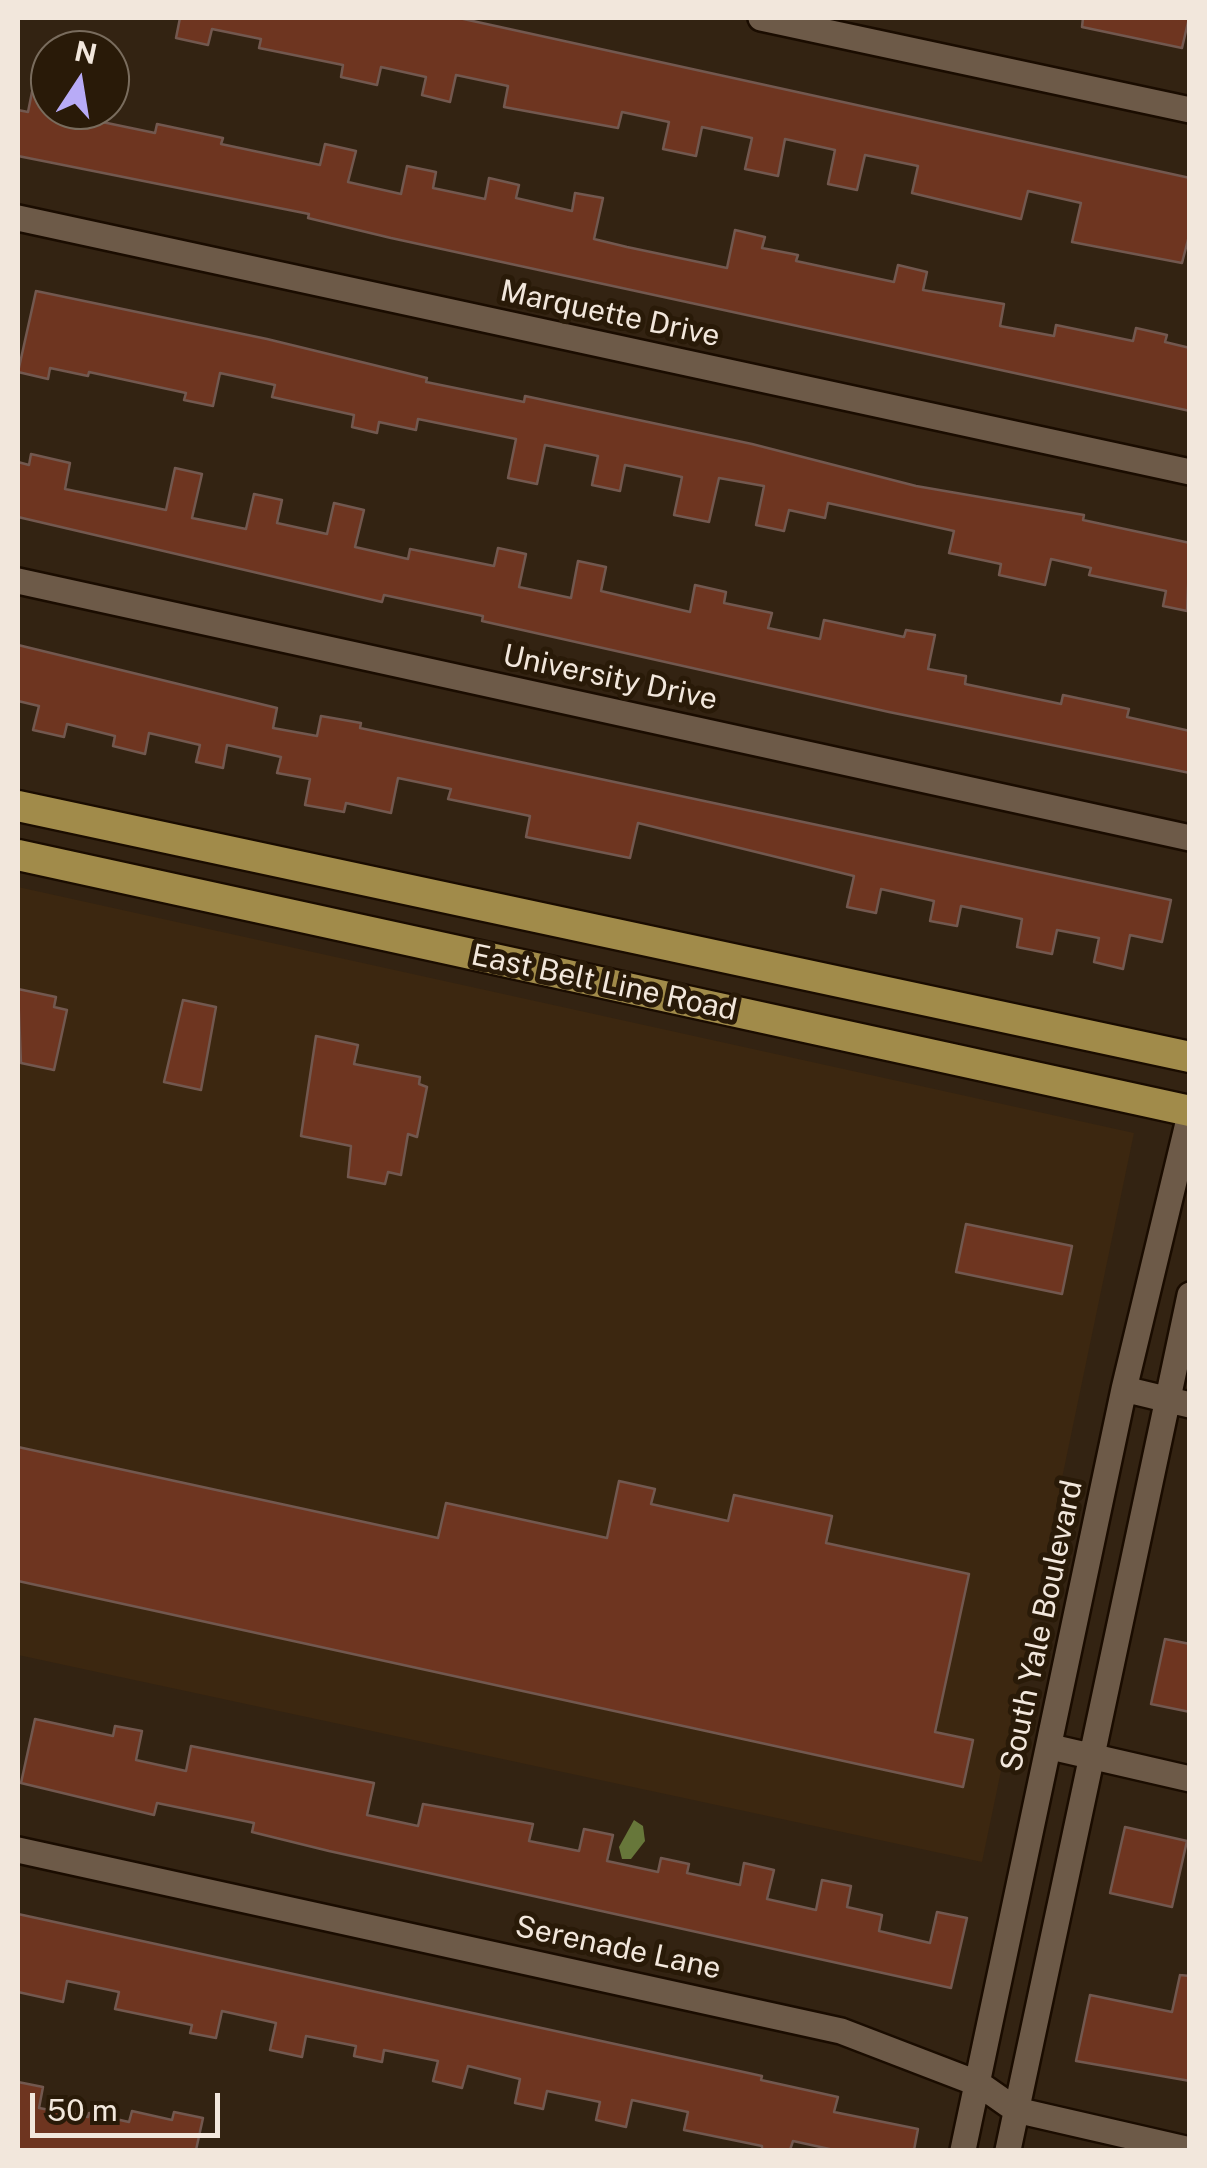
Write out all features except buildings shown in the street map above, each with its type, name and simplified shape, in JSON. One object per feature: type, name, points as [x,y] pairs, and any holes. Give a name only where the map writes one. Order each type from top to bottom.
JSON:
[{"type":"main road","name":"East Belt Line Road","points":[[18,806],[1190,1058]]},
{"type":"main road","name":"East Belt Line Road","points":[[18,855],[1190,1113]]},
{"type":"main road","points":[[556,972],[566,924]]},
{"type":"street","points":[[761,18],[1190,110]]},
{"type":"street","name":"Marquette Drive","points":[[18,218],[1190,472]]},
{"type":"street","name":"University Drive","points":[[18,582],[1190,838]]},
{"type":"street","name":"South Yale Boulevard","points":[[963,2150],[1124,1390],[1190,1113]]},
{"type":"street","points":[[1008,2150],[1092,1756],[1177,1402],[1190,1295]]},
{"type":"street","points":[[1124,1390],[1177,1402]]},
{"type":"street","points":[[1050,1747],[1190,1779]]},
{"type":"street","name":"Serenade Lane","points":[[18,1850],[841,2031],[979,2084],[1016,2110],[1190,2150]]},
{"type":"shaded area","points":[[18,887],[1134,1133],[982,1862],[18,1655]]},
{"type":"shaded area","points":[[634,1820],[643,1826],[645,1841],[631,1859],[622,1859],[619,1847]]}]
